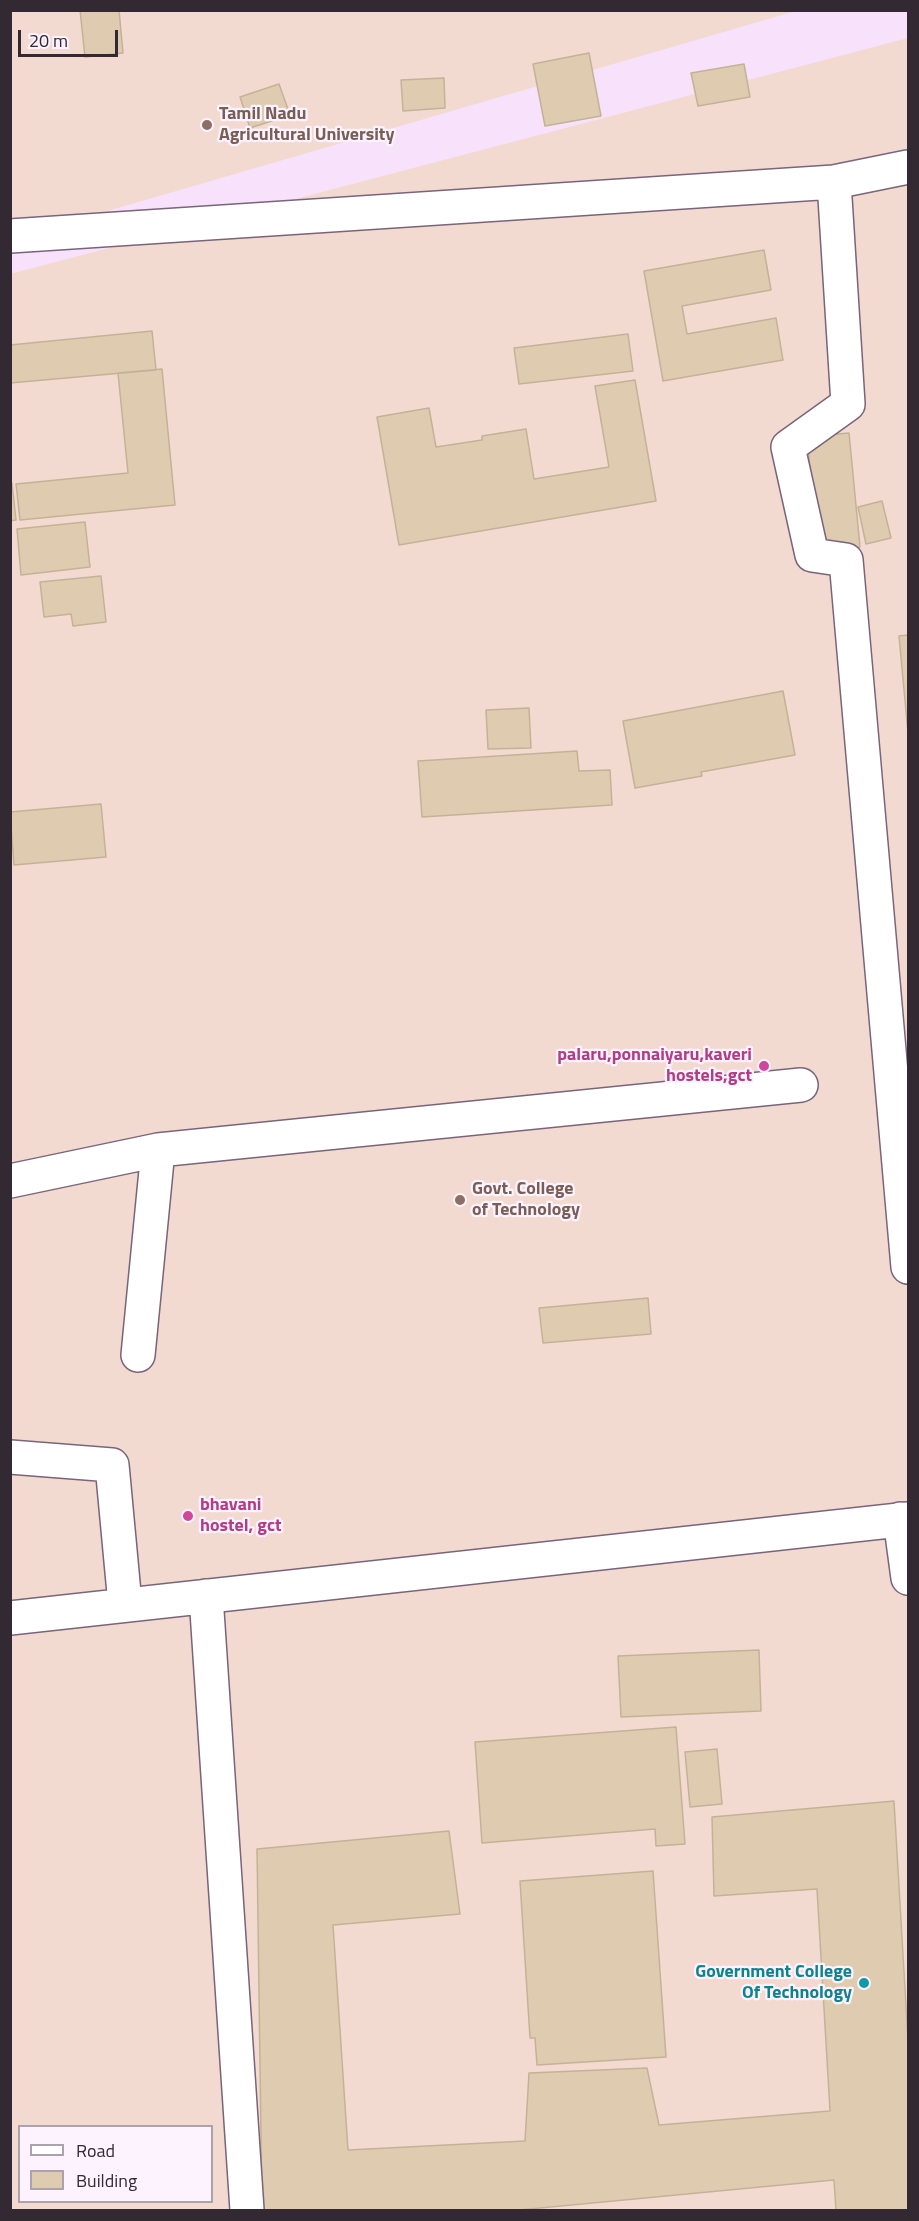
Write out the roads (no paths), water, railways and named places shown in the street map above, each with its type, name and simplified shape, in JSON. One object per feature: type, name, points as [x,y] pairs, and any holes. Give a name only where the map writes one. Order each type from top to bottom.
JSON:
[{"type":"street","points":[[10,236],[834,182],[909,167]]},
{"type":"street","points":[[834,182],[848,404],[788,447],[812,555],[846,560],[909,1267]]},
{"type":"street","points":[[10,1181],[158,1150],[801,1085]]},
{"type":"street","points":[[138,1354],[158,1150]]},
{"type":"street","points":[[10,1457],[112,1465],[125,1604]]},
{"type":"street","points":[[10,1618],[904,1519],[909,1578]]},
{"type":"street","points":[[206,1596],[247,2211]]},
{"type":"place","name":"Tamil Nadu Agricultural University","points":[[207,125]]},
{"type":"place","name":"palaru,ponnaiyaru,kaveri hostels,gct","points":[[764,1066]]},
{"type":"place","name":"Govt. College of Technology","points":[[460,1200]]},
{"type":"place","name":"bhavani hostel, gct","points":[[188,1516]]},
{"type":"place","name":"Government College Of Technology","points":[[864,1983]]}]
